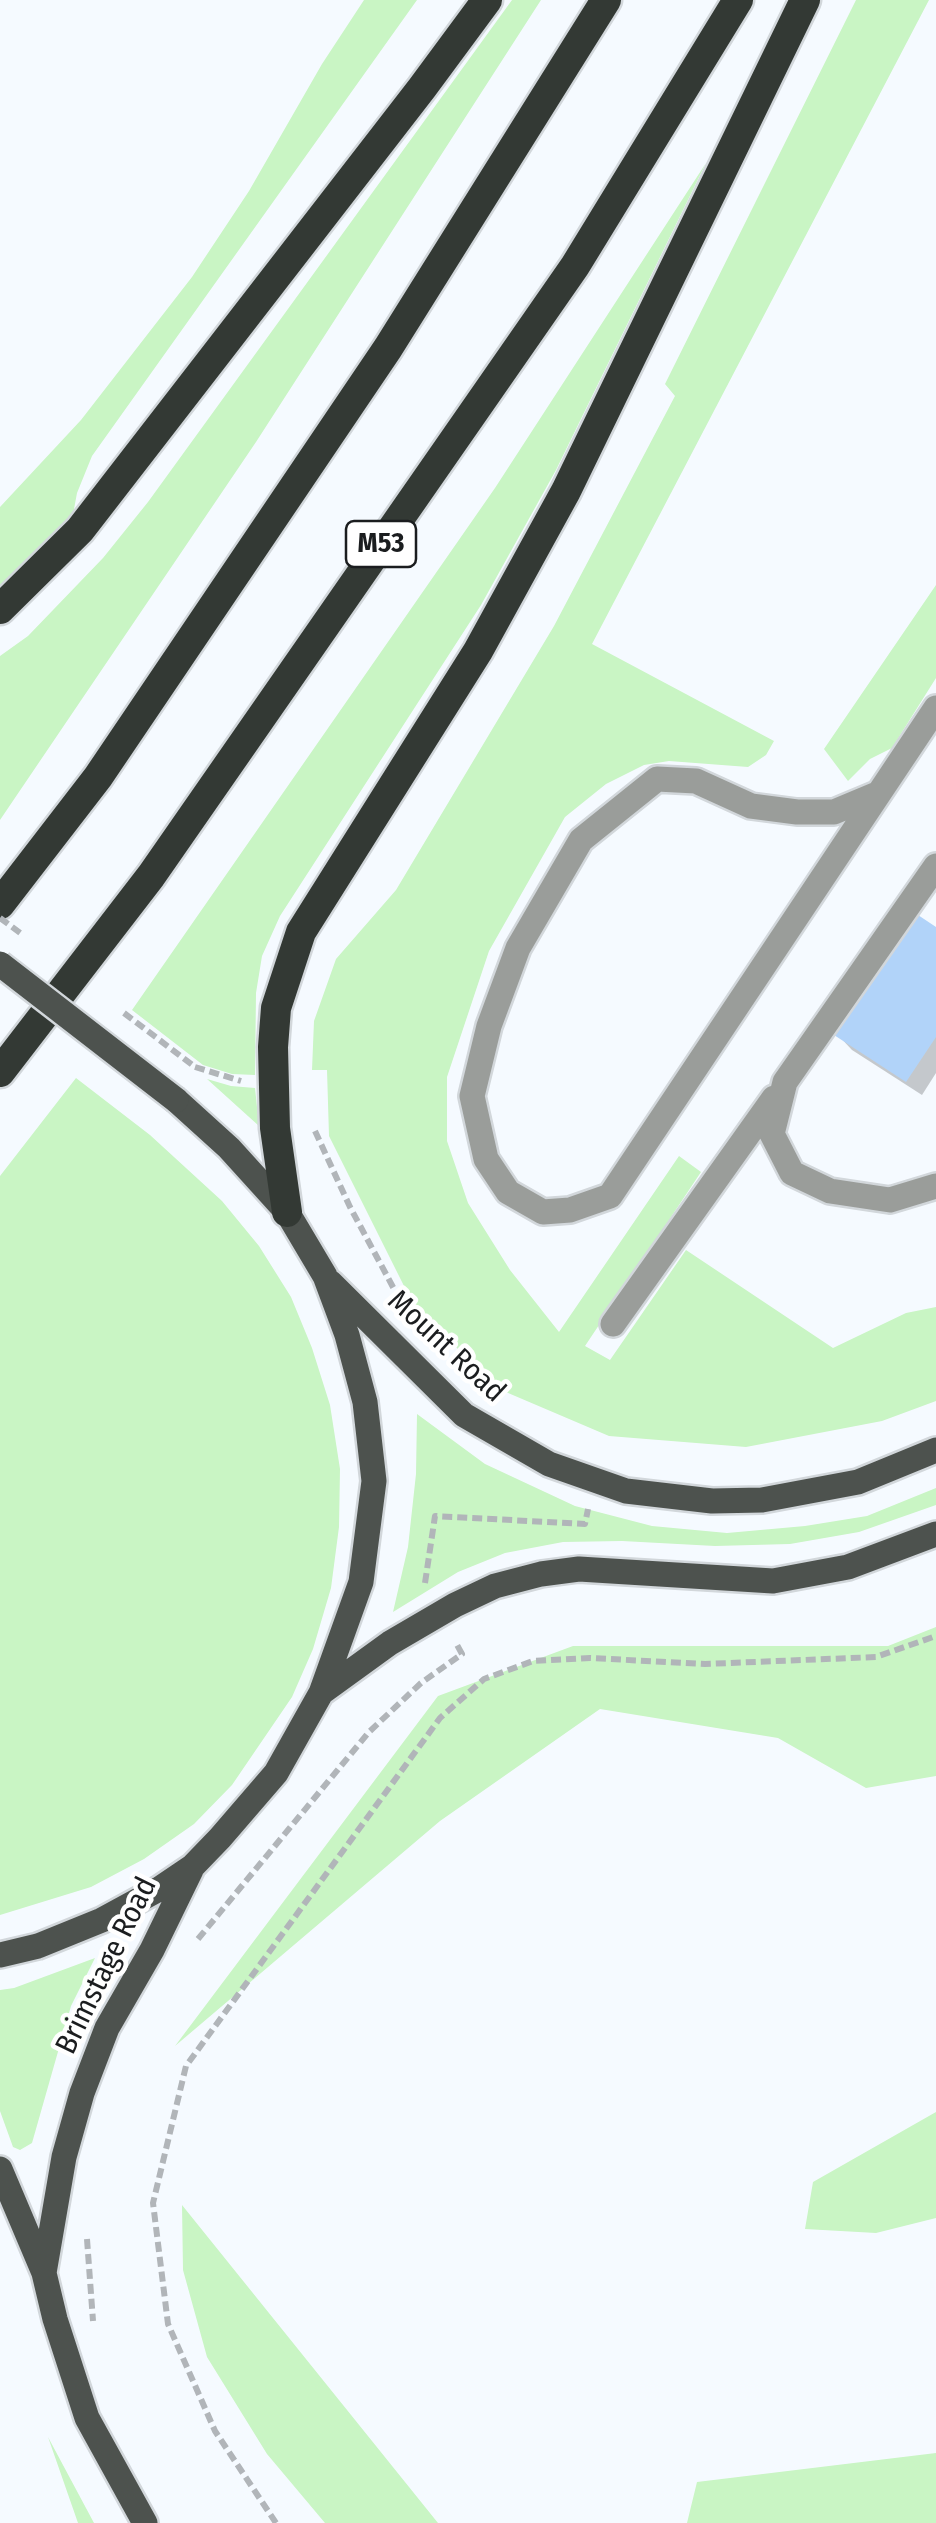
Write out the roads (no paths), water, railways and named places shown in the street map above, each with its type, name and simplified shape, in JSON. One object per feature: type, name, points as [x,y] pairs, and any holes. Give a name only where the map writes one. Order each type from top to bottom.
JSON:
[{"type":"highway","points":[[0,610],[80,530],[486,0]]},
{"type":"highway","points":[[0,904],[98,777],[388,348],[606,0]]},
{"type":"highway","name":"M53","points":[[0,1072],[151,876],[575,266],[738,0]]},
{"type":"highway","points":[[287,1212],[275,1128],[273,1047],[276,1008],[300,932],[478,651],[566,490],[805,0]]},
{"type":"main road","points":[[0,964],[176,1100],[229,1148],[287,1212],[324,1276],[347,1335],[365,1402],[374,1481],[361,1582],[320,1693],[276,1773],[193,1866],[159,1889],[102,1920],[38,1946],[0,1954]]},
{"type":"main road","name":"Mount Road","points":[[324,1276],[464,1415],[534,1456],[594,1482],[668,1498],[762,1500],[858,1482],[936,1450]]},
{"type":"main road","points":[[320,1693],[390,1643],[455,1604],[495,1586],[579,1569],[773,1581],[848,1567],[936,1534]]},
{"type":"main road","name":"Brimstage Road","points":[[44,2272],[64,2157],[82,2093],[108,2028],[193,1866]]},
{"type":"main road","name":"Brimstage Road","points":[[0,2169],[44,2272],[87,2418],[145,2523]]},
{"type":"lane","points":[[877,794],[834,812],[797,812],[751,806],[696,781],[657,779],[581,840],[518,948],[488,1026],[472,1096],[486,1158],[508,1192],[543,1212],[570,1210],[610,1196],[936,708]]},
{"type":"lane","points":[[613,1324],[936,866]]},
{"type":"lane","points":[[786,1082],[772,1134],[792,1173],[830,1191],[890,1200],[936,1186]]}]
